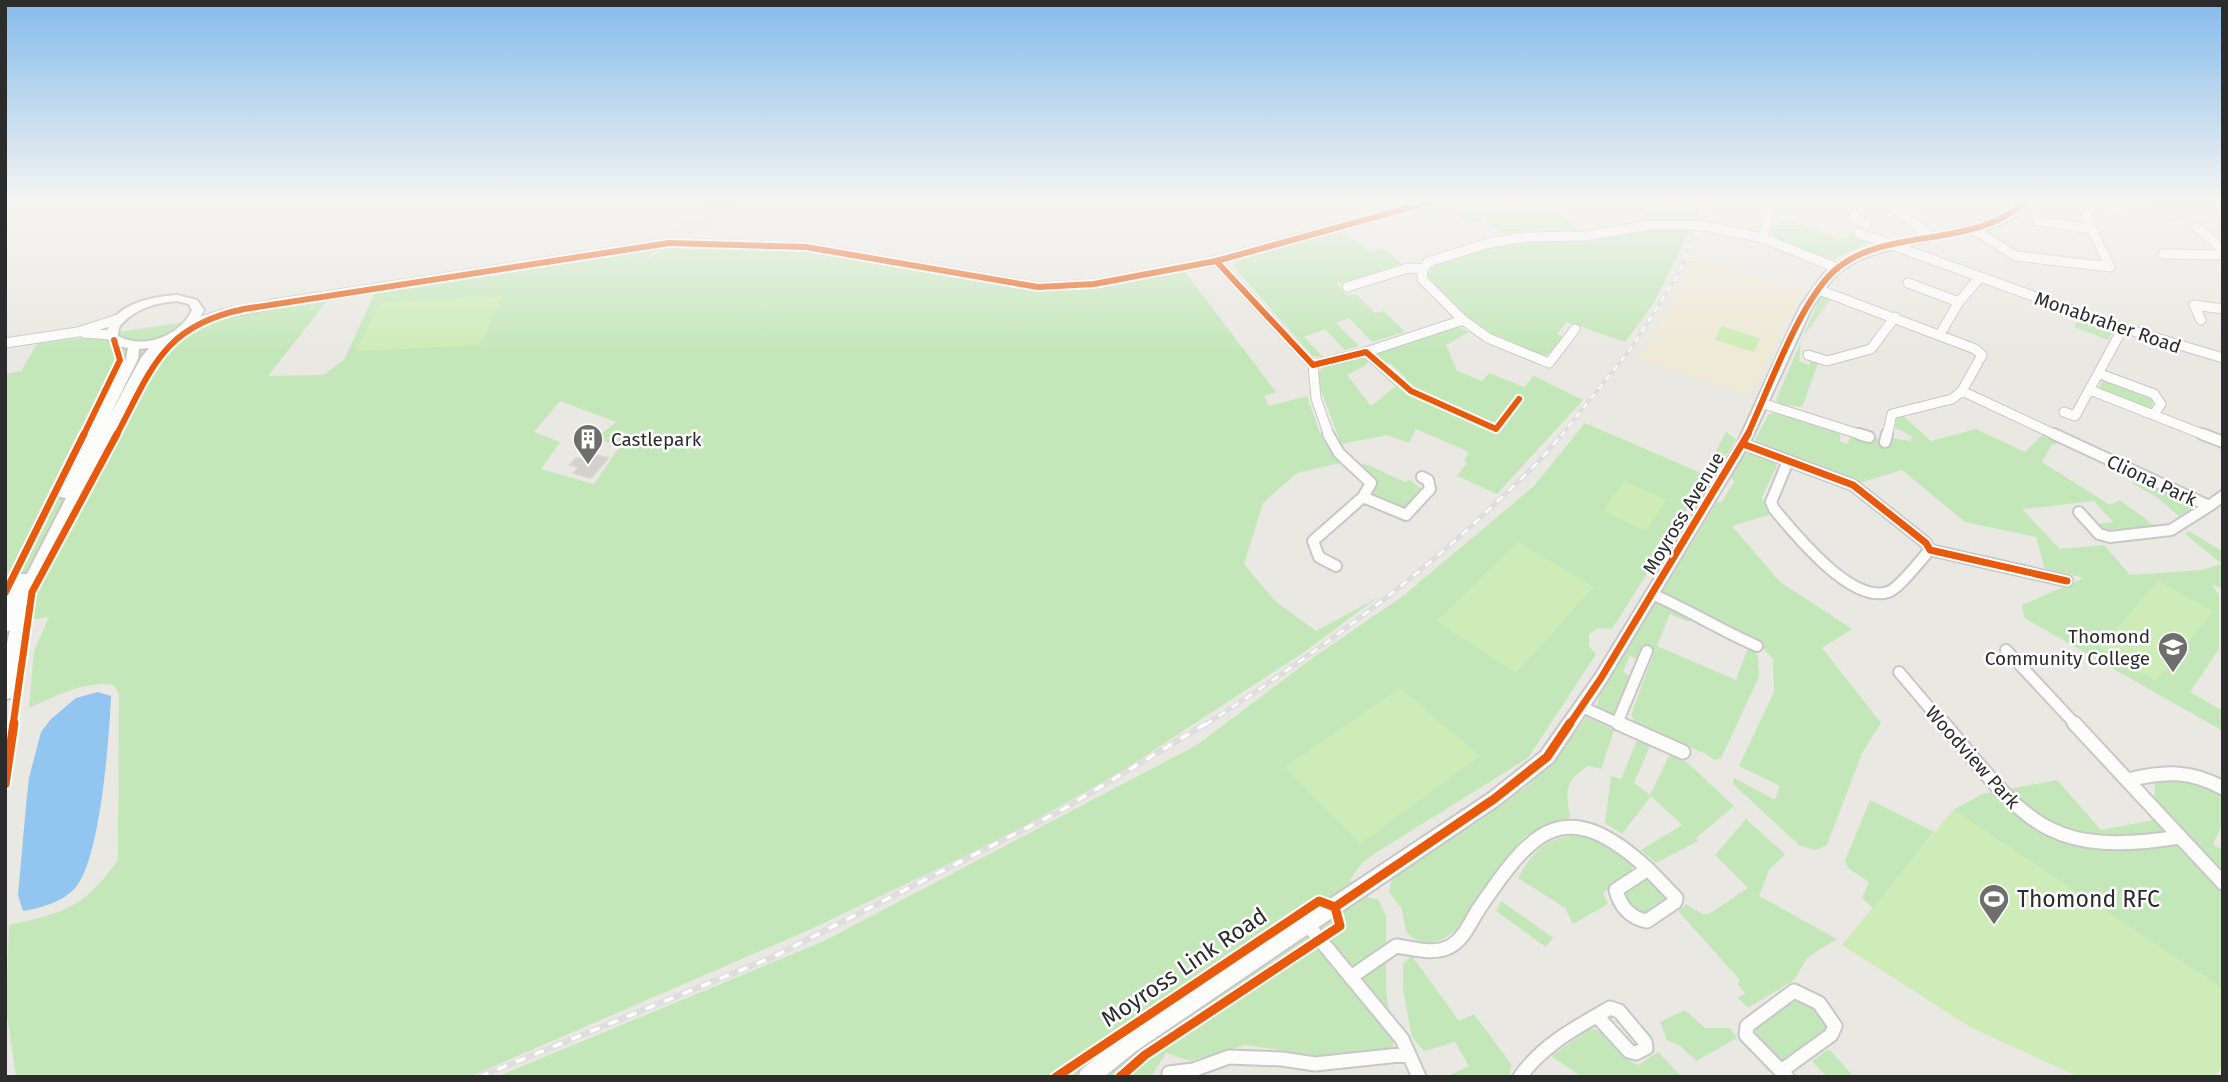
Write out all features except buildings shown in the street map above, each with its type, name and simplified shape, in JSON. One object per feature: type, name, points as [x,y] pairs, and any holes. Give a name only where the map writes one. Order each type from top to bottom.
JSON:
[{"type":"street","points":[[78,332],[111,335],[122,344],[134,345],[163,340],[190,325],[222,314],[616,251]]},
{"type":"street","points":[[832,251],[1038,287],[1094,284],[1216,261],[1250,251]]},
{"type":"street","points":[[1461,251],[1427,262],[1423,269],[1423,279],[1463,320],[1492,340],[1549,363]]},
{"type":"street","points":[[1798,251],[1837,268]]},
{"type":"street","name":"Moyross Avenue","points":[[1372,880],[1519,781],[1547,757],[1582,707],[1743,444],[1806,307],[1817,289],[1837,268],[1876,251]]},
{"type":"street","name":"Monabraher Road","points":[[1910,251],[2123,328],[2223,358]]},
{"type":"street","points":[[2007,251],[2110,267],[2103,251]]},
{"type":"street","points":[[2164,254],[2192,256],[2223,252]]},
{"type":"street","points":[[1216,261],[1313,365]]},
{"type":"street","points":[[1346,287],[1408,268],[1423,269]]},
{"type":"street","points":[[1940,334],[1959,302],[1980,277]]},
{"type":"street","points":[[1908,283],[1959,302]]},
{"type":"street","points":[[1817,289],[1940,334],[1975,349],[1982,355],[1962,391],[1952,399],[1892,414],[1885,442]]},
{"type":"street","points":[[5,343],[78,332],[118,319],[135,308],[167,299],[186,299],[197,306],[198,310]]},
{"type":"street","points":[[2201,320],[2194,304],[2223,309]]},
{"type":"street","points":[[198,310],[222,314]]},
{"type":"street","points":[[190,325],[198,310]]},
{"type":"street","points":[[1808,355],[1827,361],[1871,349],[1895,317]]},
{"type":"street","points":[[111,335],[118,319]]},
{"type":"street","points":[[1313,365],[1366,352],[1463,320]]},
{"type":"street","points":[[2064,412],[2076,416],[2123,328]]},
{"type":"street","points":[[1543,373],[1575,329]]},
{"type":"street","points":[[5,693],[23,602],[34,573],[147,358],[163,340]]},
{"type":"street","points":[[5,626],[10,606],[132,359],[134,345]]},
{"type":"street","points":[[1366,352],[1398,381]]},
{"type":"street","points":[[1313,365],[1311,373],[1316,399],[1333,443],[1350,464],[1368,477],[1371,483],[1363,497],[1313,541],[1319,557],[1336,566]]},
{"type":"street","points":[[2100,374],[2154,394],[2161,404],[2154,414]]},
{"type":"street","points":[[2090,390],[2223,442]]},
{"type":"street","name":"Cliona Park","points":[[1962,391],[2209,506]]},
{"type":"street","points":[[1762,403],[1869,437]]},
{"type":"street","points":[[1743,444],[1862,490],[1926,542],[1930,550]]},
{"type":"street","points":[[1788,461],[1771,502],[1774,509],[1816,556],[1866,593],[1883,596],[1891,591],[1930,550]]},
{"type":"street","points":[[1363,497],[1406,515],[1430,489],[1428,480],[1422,477]]},
{"type":"street","points":[[2209,506],[2223,496]]},
{"type":"street","name":"Cliona Park","points":[[2079,512],[2099,534],[2110,537],[2171,530],[2209,506]]},
{"type":"street","points":[[1930,550],[2067,581]]},
{"type":"street","points":[[1652,594],[1697,614],[1711,626],[1757,646]]},
{"type":"street","points":[[2006,650],[2223,883]]},
{"type":"street","points":[[1617,723],[1647,651]]},
{"type":"street","name":"Woodview Park","points":[[1899,672],[2015,807],[2049,831],[2086,843],[2120,846],[2179,836]]},
{"type":"street","points":[[1582,707],[1683,752]]},
{"type":"street","points":[[2128,780],[2174,770],[2200,776],[2223,788]]},
{"type":"street","points":[[1351,977],[1396,946],[1436,951],[1450,946],[1464,933],[1528,844],[1550,830],[1581,827],[1595,832],[1623,848],[1649,869]]},
{"type":"street","name":"Moyross Link Road","points":[[1088,1077],[1129,1044],[1372,880]]},
{"type":"street","points":[[1308,925],[1402,1039],[1419,1077]]},
{"type":"street","points":[[1794,990],[1805,992],[1832,1017],[1835,1026],[1830,1035],[1784,1074],[1746,1035],[1747,1026],[1794,990]]},
{"type":"street","points":[[1520,1077],[1531,1060],[1597,1016]]},
{"type":"street","points":[[1169,1073],[1193,1070],[1229,1057],[1282,1059],[1315,1064],[1409,1054]]},
{"type":"shaded area","points":[[1694,257],[1802,291],[1787,321],[1778,324],[1783,328],[1750,396],[1639,359],[1674,300]]},
{"type":"green space","points":[[614,251],[656,251],[631,268],[660,251],[802,251],[1031,290],[1091,288],[1185,272],[1276,392],[1264,396],[1269,406],[1307,396],[1322,439],[1340,463],[1297,473],[1263,503],[1244,564],[1275,601],[1316,631],[1377,598],[1304,652],[1119,773],[1005,837],[811,929],[469,1077],[16,1077],[6,1008],[9,925],[44,917],[71,906],[94,889],[118,860],[119,694],[114,685],[92,685],[70,690],[29,708],[34,651],[49,617],[5,624],[5,374],[21,371],[37,344],[327,301],[268,376],[324,375],[344,360],[377,288]],"holes":[[[560,401],[616,422],[595,439],[620,446],[594,484],[541,469],[560,442],[534,432]]]},
{"type":"green space","points":[[1270,251],[1387,251],[1402,265],[1336,284],[1348,296],[1356,294],[1375,313],[1384,311],[1405,332],[1372,342],[1349,318],[1336,323],[1359,346],[1345,350],[1325,329],[1304,337],[1323,357],[1313,356],[1232,265]]},
{"type":"green space","points":[[1477,251],[1679,251],[1654,303],[1625,342],[1567,322],[1557,334],[1563,337],[1552,352],[1544,356],[1490,336],[1430,284],[1428,274],[1436,263]]},
{"type":"green space","points":[[1809,251],[1850,251],[1832,260]]},
{"type":"green space","points":[[1824,295],[1832,298],[1803,336],[1820,297]]},
{"type":"green space","points":[[502,296],[480,345],[355,351],[382,302]]},
{"type":"green space","points":[[2080,316],[2114,329],[2108,340],[2074,327]]},
{"type":"green space","points":[[1456,326],[1469,332],[1446,345],[1457,371],[1482,381],[1489,373],[1524,387],[1534,376],[1583,400],[1497,494],[1457,476],[1467,463],[1464,461],[1469,452],[1416,429],[1409,443],[1387,435],[1341,444],[1316,376],[1324,367],[1363,357],[1370,360],[1347,375],[1371,406],[1406,378],[1390,363],[1385,365],[1378,358],[1377,352]]},
{"type":"green space","points":[[1721,326],[1760,338],[1754,352],[1715,340]]},
{"type":"green space","points":[[1801,342],[1799,361],[1809,365],[1812,360],[1819,361],[1802,407],[1779,404],[1776,400]]},
{"type":"green space","points":[[2104,378],[2154,400],[2151,409],[2098,389]]},
{"type":"green space","points":[[1769,414],[1788,417],[1790,415],[1840,432],[1840,441],[1847,444],[1851,437],[1872,442],[1874,437],[1880,439],[1880,444],[1890,447],[1892,438],[1911,441],[1912,436],[1895,428],[1897,416],[1902,415],[1931,441],[1976,429],[2025,452],[2043,434],[2059,441],[2055,445],[2052,444],[2042,462],[2110,505],[2120,500],[2155,526],[2103,531],[2099,524],[2113,522],[2094,501],[2022,509],[2060,549],[2104,545],[2130,575],[2202,570],[2222,564],[2185,534],[2189,531],[2223,552],[2223,588],[2212,585],[2219,595],[2219,649],[2190,692],[2223,711],[2223,731],[2024,618],[2022,605],[2084,578],[2045,569],[2036,537],[1965,522],[1902,470],[1859,483],[1762,448],[1755,440]]},
{"type":"green space","points":[[1585,423],[1708,476],[1612,629],[1598,628],[1589,634],[1589,646],[1596,654],[1528,758],[1374,854],[1362,863],[1350,880],[1363,896],[1379,900],[1386,917],[1386,989],[1394,1049],[1319,1056],[1246,1045],[1190,1061],[1166,1053],[1151,1077],[496,1077],[822,942],[1197,745],[1314,657],[1403,596],[1534,486]]},
{"type":"green space","points":[[1726,432],[1736,439],[1718,470],[1709,475],[1704,473]]},
{"type":"green space","points":[[1750,453],[1773,461],[1777,466],[1762,497],[1769,515],[1732,526],[1780,582],[1852,629],[1822,648],[1881,723],[1862,753],[1827,845],[1816,850],[1800,846],[1733,784],[1734,778],[1775,800],[1780,786],[1739,766],[1774,692],[1773,659],[1758,643],[1709,622],[1711,616],[1695,610],[1689,622],[1670,614],[1657,646],[1736,680],[1748,648],[1758,655],[1759,677],[1721,758],[1714,760],[1635,722],[1631,715],[1655,650],[1643,645],[1637,659],[1630,656],[1623,671],[1630,677],[1613,714],[1604,713],[1597,706],[1599,696],[1717,502],[1721,503],[1734,482],[1731,476],[1744,455]]},
{"type":"green space","points":[[1356,463],[1368,465],[1405,482],[1410,480],[1423,490],[1410,507],[1404,509],[1374,496],[1373,477]]},
{"type":"green space","points":[[2136,477],[2184,500],[2191,509],[2179,516],[2158,498],[2132,483]]},
{"type":"green space","points":[[1624,481],[1666,500],[1646,531],[1603,511]]},
{"type":"green space","points":[[1518,542],[1594,587],[1516,673],[1436,621]]},
{"type":"green space","points":[[2158,581],[2213,611],[2156,681],[2100,648]]},
{"type":"green space","points":[[1400,688],[1480,756],[1360,844],[1285,767]]},
{"type":"green space","points":[[1586,717],[1614,730],[1601,769],[1588,766],[1574,777],[1568,787],[1570,817],[1525,836],[1506,858],[1455,931],[1442,940],[1423,945],[1406,932],[1402,909],[1389,892],[1392,878],[1526,787],[1554,761]]},
{"type":"green space","points":[[1637,740],[1650,746],[1634,783],[1650,795],[1670,754],[1688,763],[1734,806],[1696,838],[1698,841],[1656,863],[1641,850],[1682,825],[1651,796],[1622,834],[1605,823],[1611,776],[1621,779]]},
{"type":"green space","points":[[2176,778],[2204,786],[2223,797],[2223,822],[2213,845],[2223,850],[2223,989],[1953,810],[1983,794],[2057,780],[2101,830],[2153,820],[2155,783]]},
{"type":"green space","points":[[1870,800],[1934,832],[1873,908],[1862,898],[1869,882],[1849,869],[1845,861]]},
{"type":"green space","name":"Thomond RFC","points":[[1953,810],[2223,989],[2223,1065],[2214,1077],[2079,1077],[1972,1028],[1842,945]]},
{"type":"green space","points":[[1746,819],[1785,854],[1769,870],[1759,896],[1837,939],[1808,957],[1794,980],[1748,1008],[1738,998],[1745,993],[1737,984],[1740,980],[1678,911],[1686,904],[1702,914],[1709,914],[1748,888],[1715,855]]},
{"type":"green space","points":[[1579,835],[1600,842],[1633,865],[1631,871],[1603,893],[1608,904],[1573,924],[1565,908],[1518,878],[1536,853],[1549,842]]},
{"type":"green space","points":[[1647,878],[1668,899],[1643,916],[1636,913],[1623,898],[1625,893]]},
{"type":"green space","points":[[1501,901],[1553,938],[1546,947],[1496,911]]},
{"type":"green space","points":[[1412,956],[1459,1021],[1474,1014],[1511,1064],[1510,1077],[1446,1077],[1469,1066],[1455,1042],[1424,1051],[1412,1037],[1403,990],[1403,963]]},
{"type":"green space","points":[[1797,996],[1816,1008],[1826,1028],[1783,1060],[1766,1047],[1755,1028]]},
{"type":"green space","points":[[1685,1010],[1705,1028],[1730,1028],[1737,1038],[1696,1061],[1679,1045],[1667,1040],[1660,1022]]},
{"type":"green space","points":[[1591,1028],[1604,1034],[1631,1062],[1638,1065],[1658,1052],[1682,1077],[1582,1077],[1551,1056]]},
{"type":"green space","points":[[1829,1049],[1854,1077],[1827,1077],[1812,1061]]},
{"type":"water","points":[[98,692],[111,696],[108,739],[98,824],[85,871],[76,887],[65,897],[23,911],[18,895],[26,806],[29,778],[41,732],[51,719],[76,698]]},
{"type":"railway","points":[[1561,436],[1632,347],[1677,276],[1688,251]]},
{"type":"railway","points":[[1205,725],[1313,652],[1416,574],[1513,487],[1562,434]]},
{"type":"railway","points":[[479,1077],[773,957],[1060,811],[1207,723]]},
{"type":"cycle path","points":[[5,784],[32,592],[161,353],[175,339],[201,322],[229,312],[614,251]]},
{"type":"cycle path","points":[[832,251],[1038,287],[1094,284],[1216,261],[1250,251]]},
{"type":"cycle path","points":[[1335,907],[1494,799],[1547,757],[1601,678],[1743,444],[1806,307],[1836,269],[1856,257],[1873,251]]},
{"type":"cycle path","points":[[1216,261],[1313,365],[1366,352],[1411,391],[1496,429],[1519,399]]},
{"type":"cycle path","points":[[5,593],[120,360],[114,340]]},
{"type":"cycle path","points":[[1743,444],[1853,485],[1926,543],[1930,550],[2067,581]]},
{"type":"cycle path","points":[[1056,1077],[1319,901],[1335,907]]},
{"type":"cycle path","points":[[1120,1077],[1145,1055],[1340,926],[1335,907]]},
{"type":"place","name":"Castlepark","points":[[588,466]]},
{"type":"place","name":"Thomond Community College","points":[[2173,674]]},
{"type":"place","name":"Thomond RFC","points":[[1994,926]]}]
